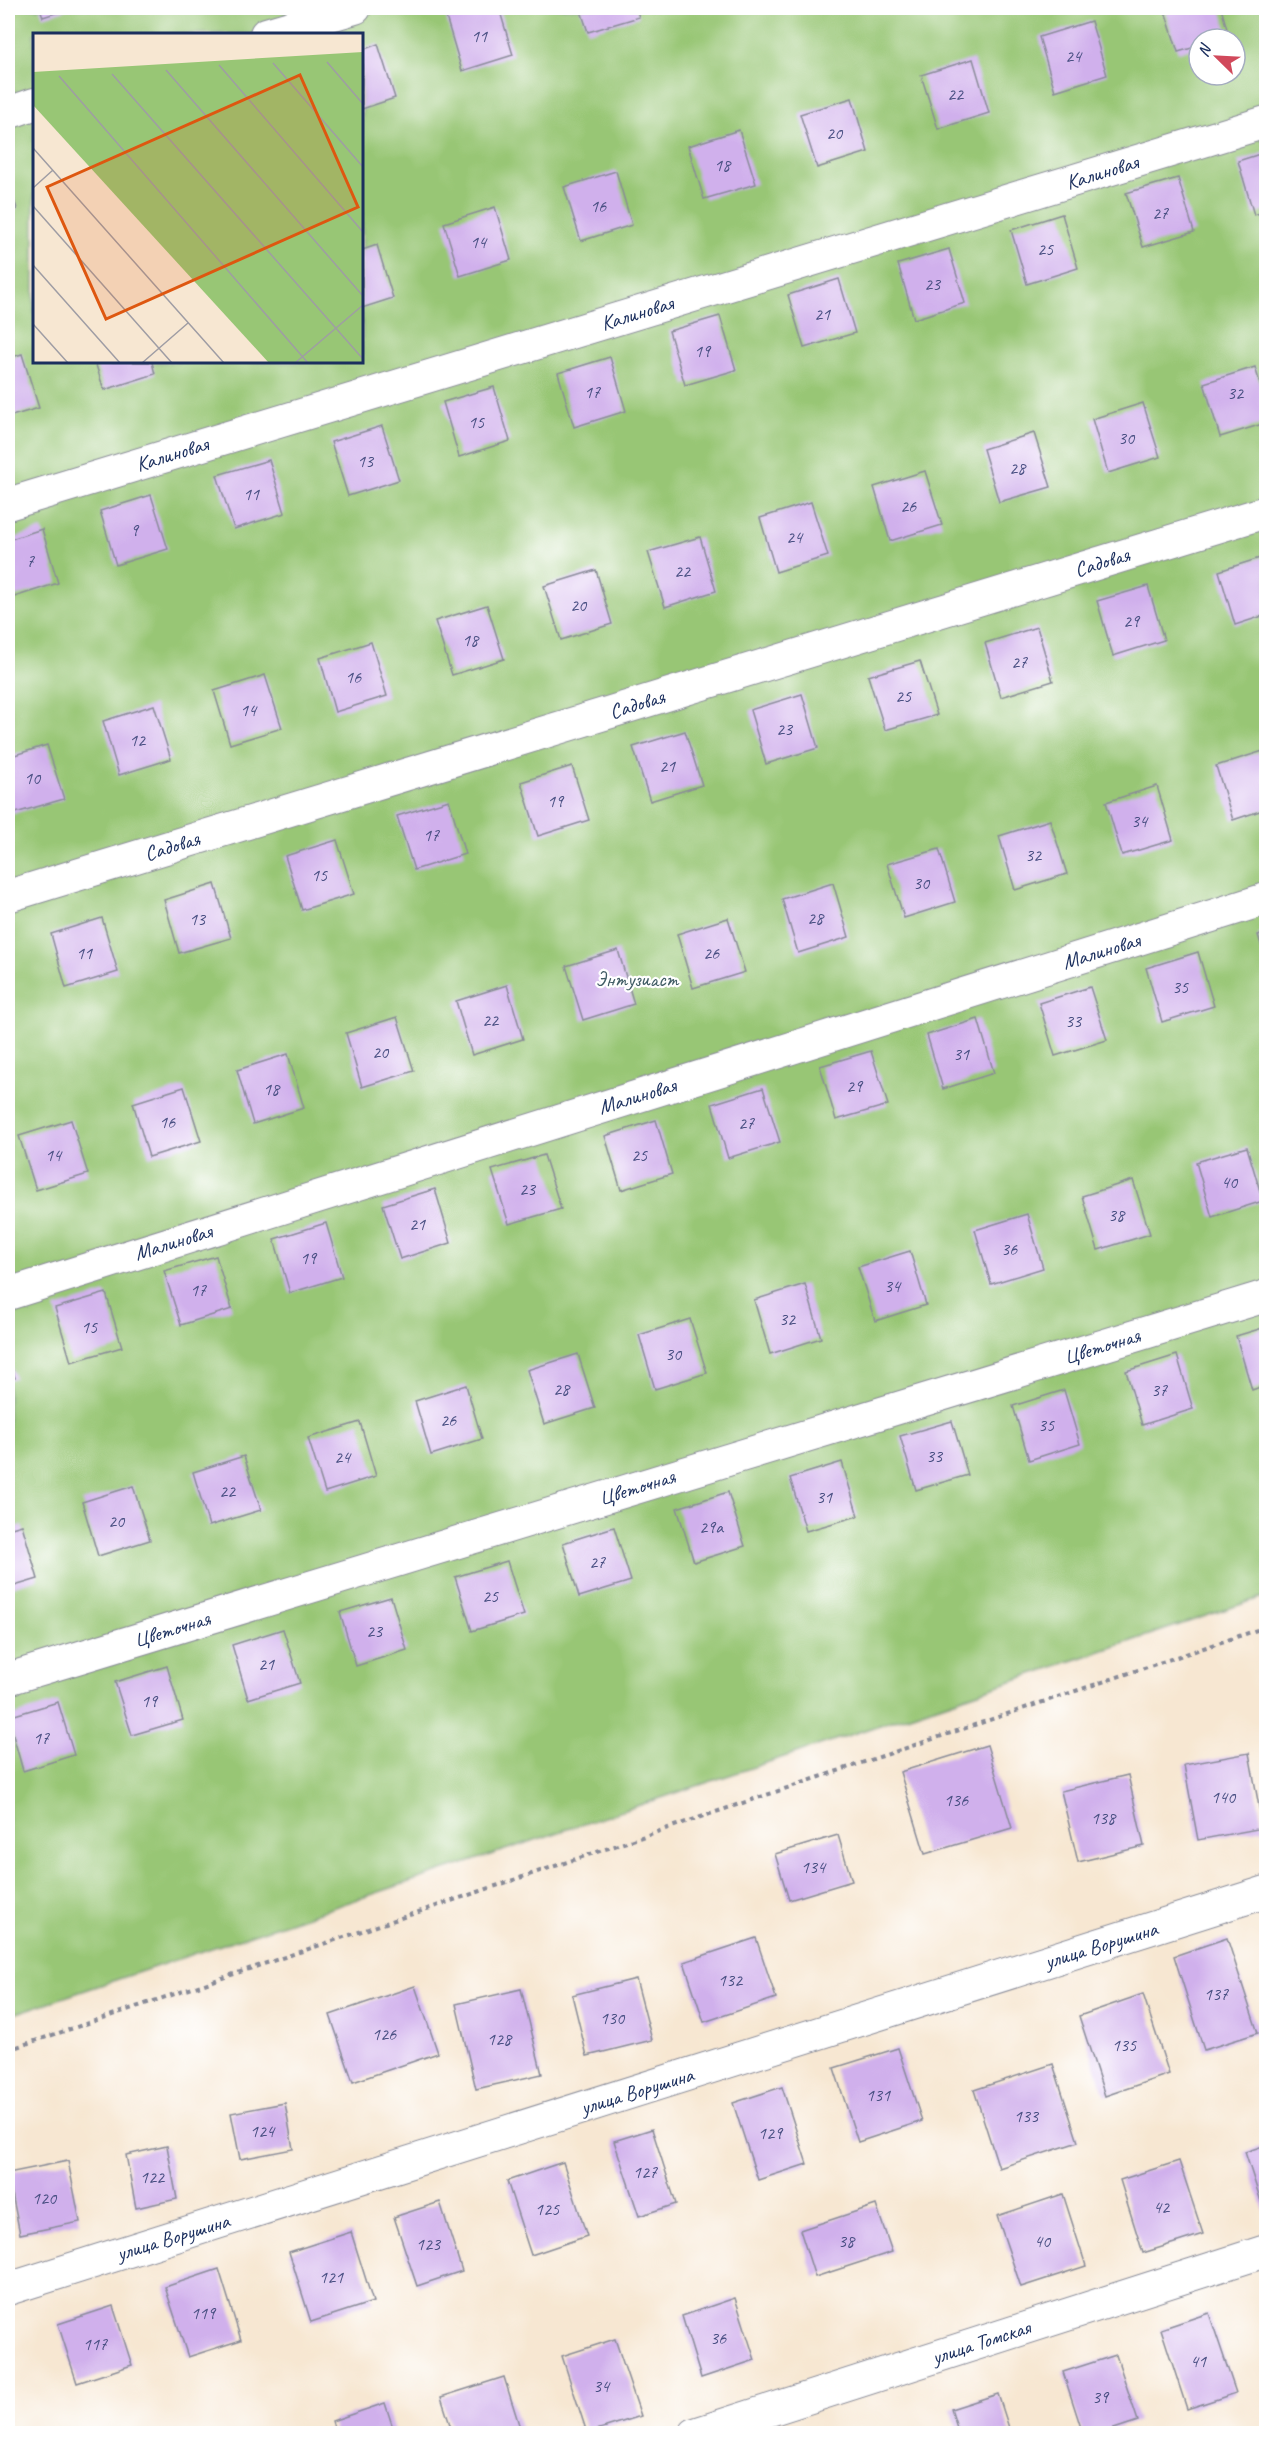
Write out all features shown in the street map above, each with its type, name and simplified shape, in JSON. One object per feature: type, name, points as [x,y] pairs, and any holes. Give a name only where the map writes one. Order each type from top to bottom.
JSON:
[{"type":"street","points":[[269,33],[356,8]]},
{"type":"street","points":[[8,112],[33,104]]},
{"type":"street","name":"Калиновая","points":[[8,504],[1266,122]]},
{"type":"street","name":"Садовая","points":[[8,896],[1266,512]]},
{"type":"street","name":"Малиновая","points":[[8,1294],[1266,899]]},
{"type":"street","name":"Цветочная","points":[[8,1679],[1266,1296]]},
{"type":"street","name":"улица Ворушина","points":[[8,2289],[1266,1893]]},
{"type":"street","name":"улица Томская","points":[[695,2433],[1266,2251]]},
{"type":"path","points":[[8,2050],[1266,1628]]},
{"type":"green space","name":"Энтузиаст","points":[[8,8],[1266,8],[1266,1596],[8,2016]]},
{"type":"building","points":[[40,8],[71,8],[43,17]]},
{"type":"building","points":[[477,8],[499,8],[513,55],[462,71],[446,17]]},
{"type":"building","points":[[580,8],[636,8],[639,17],[588,32]]},
{"type":"building","points":[[1164,8],[1221,8],[1226,27],[1187,27],[1187,49],[1178,52]]},
{"type":"building","points":[[1091,21],[1107,75],[1055,91],[1039,37]]},
{"type":"building","points":[[378,44],[395,98],[363,109],[363,50]]},
{"type":"building","points":[[973,59],[989,113],[938,129],[921,75]]},
{"type":"building","points":[[852,98],[868,152],[817,168],[800,114]]},
{"type":"building","points":[[739,130],[756,184],[704,199],[688,146]]},
{"type":"building","points":[[1266,152],[1266,211],[1254,215],[1238,161]]},
{"type":"building","points":[[616,171],[632,225],[581,241],[564,187]]},
{"type":"building","points":[[1178,178],[1194,232],[1143,247],[1126,193]]},
{"type":"building","points":[[8,181],[17,209],[8,212]]},
{"type":"building","points":[[495,207],[511,260],[460,276],[444,223]]},
{"type":"building","points":[[1062,214],[1078,268],[1027,284],[1011,230]]},
{"type":"building","points":[[377,245],[393,298],[363,308],[363,250]]},
{"type":"building","points":[[949,249],[965,303],[914,319],[898,264]]},
{"type":"building","points":[[839,279],[855,333],[804,348],[788,295]]},
{"type":"building","points":[[720,316],[736,370],[685,385],[669,331]]},
{"type":"building","points":[[22,354],[39,408],[8,417],[8,358]]},
{"type":"building","points":[[610,357],[626,411],[574,427],[558,373]]},
{"type":"building","points":[[95,363],[152,363],[155,374],[104,390]]},
{"type":"building","points":[[1255,367],[1266,403],[1266,423],[1220,437],[1204,383]]},
{"type":"building","points":[[494,387],[510,441],[459,457],[443,402]]},
{"type":"building","points":[[1143,403],[1160,457],[1108,473],[1092,419]]},
{"type":"building","points":[[382,426],[399,480],[348,496],[331,442]]},
{"type":"building","points":[[1034,433],[1051,487],[999,502],[983,449]]},
{"type":"building","points":[[269,460],[285,513],[234,529],[217,475]]},
{"type":"building","points":[[925,471],[942,525],[890,541],[874,487]]},
{"type":"building","points":[[151,495],[168,549],[116,565],[100,511]]},
{"type":"building","points":[[811,502],[828,556],[776,572],[760,518]]},
{"type":"building","points":[[42,529],[58,583],[8,599],[8,540]]},
{"type":"building","points":[[700,537],[716,591],[665,607],[648,552]]},
{"type":"building","points":[[1266,556],[1266,615],[1235,625],[1219,571]]},
{"type":"building","points":[[596,570],[612,624],[561,640],[544,586]]},
{"type":"building","points":[[1148,586],[1164,640],[1113,656],[1097,601]]},
{"type":"building","points":[[487,605],[504,659],[452,675],[435,621]]},
{"type":"building","points":[[1037,627],[1053,681],[1001,697],[985,643]]},
{"type":"building","points":[[371,642],[387,696],[335,712],[320,658]]},
{"type":"building","points":[[920,661],[937,715],[885,730],[868,676]]},
{"type":"building","points":[[265,675],[282,728],[230,744],[214,691]]},
{"type":"building","points":[[802,694],[818,748],[766,764],[750,710]]},
{"type":"building","points":[[154,705],[171,759],[119,775],[103,721]]},
{"type":"building","points":[[685,731],[702,785],[650,801],[633,747]]},
{"type":"building","points":[[47,745],[64,799],[12,814],[8,799],[8,757]]},
{"type":"building","points":[[1266,750],[1266,809],[1233,820],[1216,766]]},
{"type":"building","points":[[572,766],[589,820],[538,836],[521,782]]},
{"type":"building","points":[[1157,786],[1173,840],[1122,855],[1106,802]]},
{"type":"building","points":[[449,800],[465,854],[414,870],[397,816]]},
{"type":"building","points":[[1050,820],[1067,874],[1015,890],[999,836]]},
{"type":"building","points":[[337,840],[354,894],[302,910],[285,856]]},
{"type":"building","points":[[939,849],[955,902],[904,918],[887,864]]},
{"type":"building","points":[[833,883],[849,937],[798,953],[782,899]]},
{"type":"building","points":[[215,884],[231,938],[179,953],[164,900]]},
{"type":"building","points":[[102,918],[118,972],[66,988],[51,934]]},
{"type":"building","points":[[728,918],[745,972],[693,988],[677,934]]},
{"type":"building","points":[[1266,932],[1266,961],[1258,935]]},
{"type":"building","points":[[618,950],[634,1004],[583,1020],[566,966]]},
{"type":"building","points":[[1198,952],[1214,1006],[1162,1022],[1146,968]]},
{"type":"building","points":[[507,985],[523,1039],[472,1055],[456,1001]]},
{"type":"building","points":[[1090,987],[1107,1040],[1055,1056],[1039,1003]]},
{"type":"building","points":[[397,1017],[414,1071],[362,1087],[346,1033]]},
{"type":"building","points":[[978,1019],[994,1073],[943,1089],[927,1035]]},
{"type":"building","points":[[871,1051],[888,1105],[836,1120],[820,1066]]},
{"type":"building","points":[[288,1054],[304,1108],[253,1124],[237,1070]]},
{"type":"building","points":[[184,1087],[201,1141],[149,1157],[133,1103]]},
{"type":"building","points":[[763,1088],[780,1142],[728,1158],[712,1104]]},
{"type":"building","points":[[71,1120],[88,1174],[36,1190],[19,1136]]},
{"type":"building","points":[[656,1120],[672,1174],[621,1190],[605,1136]]},
{"type":"building","points":[[1247,1147],[1263,1201],[1212,1217],[1196,1162]]},
{"type":"building","points":[[544,1155],[561,1209],[509,1224],[492,1170]]},
{"type":"building","points":[[1133,1180],[1150,1234],[1098,1250],[1082,1196]]},
{"type":"building","points":[[435,1189],[451,1243],[400,1259],[383,1205]]},
{"type":"building","points":[[1027,1214],[1043,1268],[991,1284],[975,1230]]},
{"type":"building","points":[[326,1223],[342,1277],[290,1293],[274,1239]]},
{"type":"building","points":[[910,1251],[926,1305],[875,1321],[858,1267]]},
{"type":"building","points":[[216,1256],[232,1309],[181,1325],[164,1271]]},
{"type":"building","points":[[805,1284],[821,1338],[770,1354],[754,1300]]},
{"type":"building","points":[[106,1293],[122,1347],[71,1362],[55,1308]]},
{"type":"building","points":[[690,1319],[707,1373],[655,1389],[639,1335]]},
{"type":"building","points":[[1266,1327],[1266,1385],[1252,1390],[1236,1336]]},
{"type":"building","points":[[578,1354],[595,1408],[544,1424],[527,1370]]},
{"type":"building","points":[[8,1355],[15,1378],[8,1380]]},
{"type":"building","points":[[1177,1355],[1193,1409],[1142,1425],[1126,1371]]},
{"type":"building","points":[[466,1385],[482,1439],[431,1455],[415,1401]]},
{"type":"building","points":[[1064,1390],[1080,1444],[1029,1460],[1013,1406]]},
{"type":"building","points":[[952,1421],[968,1475],[916,1490],[900,1436]]},
{"type":"building","points":[[360,1422],[376,1476],[325,1492],[308,1438]]},
{"type":"building","points":[[244,1456],[261,1510],[209,1526],[193,1472]]},
{"type":"building","points":[[842,1462],[858,1516],[806,1531],[790,1478]]},
{"type":"building","points":[[133,1486],[150,1540],[98,1556],[82,1502]]},
{"type":"building","points":[[728,1492],[745,1546],[694,1562],[677,1508]]},
{"type":"building","points":[[22,1525],[38,1579],[8,1588],[8,1529]]},
{"type":"building","points":[[614,1527],[631,1581],[579,1597],[563,1543]]},
{"type":"building","points":[[507,1561],[524,1615],[472,1631],[455,1577]]},
{"type":"building","points":[[391,1597],[407,1650],[356,1666],[340,1612]]},
{"type":"building","points":[[283,1629],[300,1683],[248,1699],[232,1645]]},
{"type":"building","points":[[167,1666],[183,1720],[132,1735],[115,1682]]},
{"type":"building","points":[[58,1702],[74,1755],[23,1771],[8,1717]]},
{"type":"building","points":[[987,1745],[1012,1828],[925,1854],[900,1772]]},
{"type":"building","points":[[1249,1753],[1263,1828],[1198,1840],[1184,1765]]},
{"type":"building","points":[[1128,1775],[1144,1846],[1078,1862],[1061,1791]]},
{"type":"building","points":[[838,1835],[852,1881],[789,1900],[775,1854]]},
{"type":"building","points":[[756,1938],[776,1998],[704,2022],[684,1962]]},
{"type":"building","points":[[1227,1938],[1258,2033],[1204,2050],[1174,1956]]},
{"type":"building","points":[[636,1979],[652,2040],[587,2056],[572,1995]]},
{"type":"building","points":[[415,1986],[438,2053],[353,2082],[330,2015]]},
{"type":"building","points":[[521,1989],[542,2074],[476,2089],[456,2004]]},
{"type":"building","points":[[1143,1994],[1169,2074],[1105,2096],[1079,2016]]},
{"type":"building","points":[[898,2048],[922,2121],[858,2142],[834,2068]]},
{"type":"building","points":[[1053,2064],[1078,2142],[999,2168],[974,2090]]},
{"type":"building","points":[[782,2087],[807,2164],[758,2180],[733,2103]]},
{"type":"building","points":[[285,2103],[293,2149],[240,2159],[231,2113]]},
{"type":"building","points":[[652,2129],[676,2204],[639,2216],[614,2141]]},
{"type":"building","points":[[1266,2145],[1266,2217],[1245,2152]]},
{"type":"building","points":[[167,2146],[177,2199],[136,2208],[126,2155]]},
{"type":"building","points":[[68,2161],[80,2222],[20,2234],[8,2173]]},
{"type":"building","points":[[1179,2161],[1203,2234],[1143,2253],[1120,2180]]},
{"type":"building","points":[[563,2162],[587,2236],[531,2255],[507,2181]]},
{"type":"building","points":[[1063,2194],[1086,2266],[1021,2287],[997,2216]]},
{"type":"building","points":[[440,2202],[462,2271],[417,2286],[394,2217]]},
{"type":"building","points":[[876,2205],[892,2252],[815,2277],[800,2230]]},
{"type":"building","points":[[351,2232],[373,2302],[311,2322],[289,2252]]},
{"type":"building","points":[[219,2269],[241,2340],[188,2357],[165,2287]]},
{"type":"building","points":[[735,2298],[755,2360],[701,2378],[682,2316]]},
{"type":"building","points":[[113,2306],[132,2365],[77,2383],[58,2324]]},
{"type":"building","points":[[1209,2313],[1236,2393],[1187,2409],[1161,2329]]},
{"type":"building","points":[[615,2339],[641,2416],[587,2433],[562,2356]]},
{"type":"building","points":[[1116,2355],[1138,2421],[1099,2434],[1083,2434],[1063,2372]]},
{"type":"building","points":[[504,2377],[522,2434],[453,2434],[441,2397]]},
{"type":"building","points":[[998,2394],[1011,2434],[959,2434],[951,2409]]},
{"type":"building","points":[[385,2403],[395,2434],[336,2434],[332,2421]]}]
